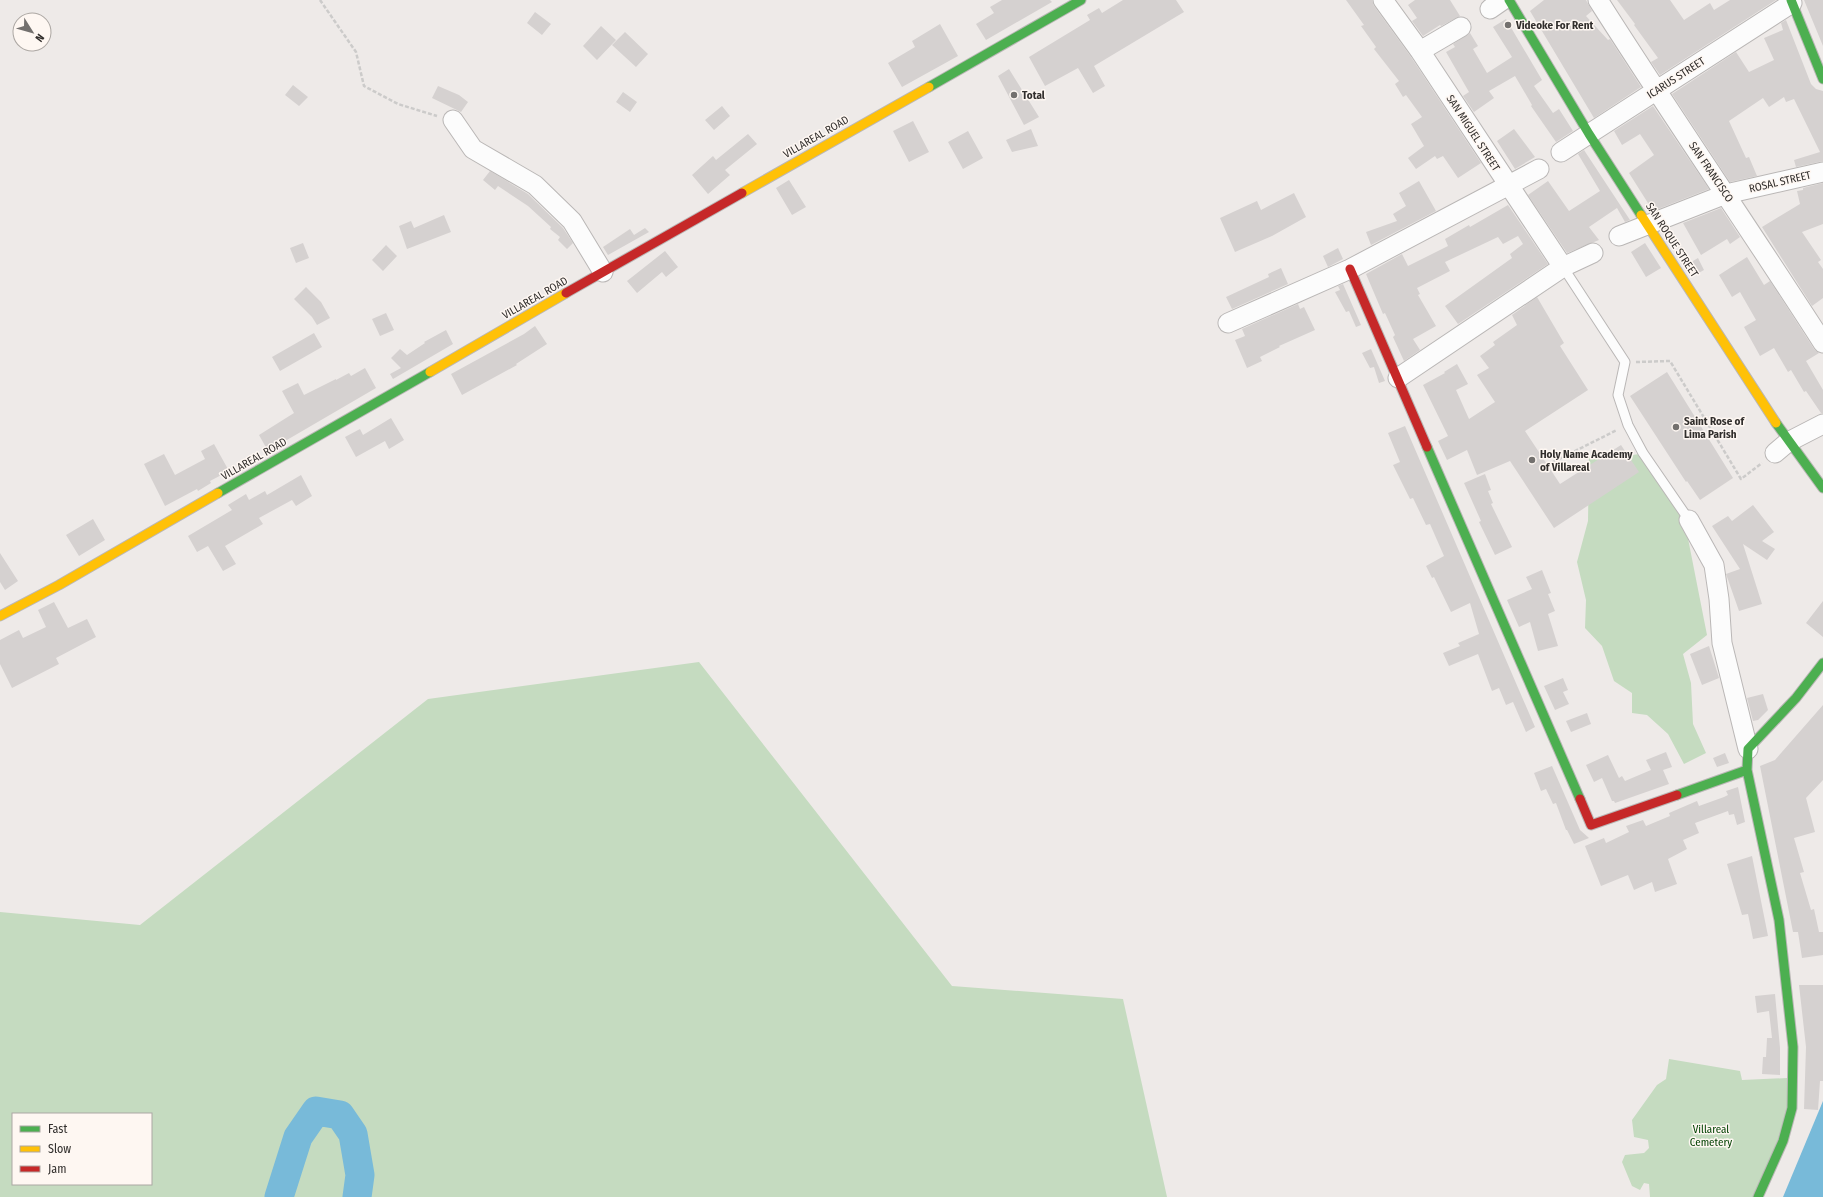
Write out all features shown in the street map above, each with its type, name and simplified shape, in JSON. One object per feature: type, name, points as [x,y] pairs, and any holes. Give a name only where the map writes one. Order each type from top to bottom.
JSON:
[{"type":"street","name":"VILLAREAL ROAD","points":[[0,616],[66,581],[603,272],[1081,0]]},
{"type":"street","name":"SAN MIGUEL STREET","points":[[1383,0],[1420,51],[1563,267]]},
{"type":"street","name":"SAN ROQUE STREET","points":[[1509,0],[1781,448],[1823,488]]},
{"type":"street","name":"SAN FRANCISCO","points":[[1598,0],[1656,91],[1822,340]]},
{"type":"street","points":[[1792,2],[1823,79]]},
{"type":"street","name":"ICARUS STREET","points":[[1561,152],[1792,2]]},
{"type":"street","points":[[1420,51],[1461,27]]},
{"type":"street","points":[[454,120],[473,150],[535,185],[572,221],[603,272]]},
{"type":"street","points":[[1228,323],[1350,269],[1539,169]]},
{"type":"street","name":"ROSAL STREET","points":[[1619,236],[1646,224],[1726,194],[1823,172]]},
{"type":"street","points":[[1398,378],[1563,267],[1593,253]]},
{"type":"street","points":[[1350,269],[1591,825],[1747,770]]},
{"type":"street","points":[[1781,448],[1823,424]]},
{"type":"street","points":[[1690,520],[1714,565],[1719,599],[1722,643],[1748,749],[1747,770],[1779,920],[1793,1046],[1792,1108],[1783,1141],[1758,1197]]},
{"type":"street","points":[[1748,749],[1796,698],[1823,663]]},
{"type":"lane","points":[[1563,267],[1625,362],[1618,395],[1628,424],[1643,453],[1690,520]]},
{"type":"path","points":[[320,0],[356,52],[364,86],[398,104],[454,120]]},
{"type":"path","points":[[1625,362],[1670,361],[1741,479],[1781,448]]},
{"type":"path","points":[[1553,462],[1628,424]]},
{"type":"green space","points":[[1605,453],[1625,456],[1640,454],[1682,508],[1707,635],[1683,654],[1691,683],[1693,724],[1706,753],[1684,764],[1668,734],[1647,715],[1632,713],[1632,693],[1614,681],[1602,646],[1585,628],[1586,600],[1577,562],[1588,521],[1589,457]]},
{"type":"green space","points":[[699,662],[952,986],[1123,999],[1167,1197],[0,1197],[0,912],[140,925],[428,699]]},
{"type":"green space","name":"Villareal Cemetery","points":[[1669,1059],[1740,1071],[1742,1080],[1787,1078],[1788,1113],[1756,1197],[1650,1197],[1649,1184],[1644,1183],[1640,1190],[1632,1186],[1622,1162],[1625,1155],[1644,1153],[1649,1148],[1648,1140],[1634,1137],[1632,1120],[1657,1085],[1666,1079]]},
{"type":"water","points":[[1823,1101],[1823,1197],[1783,1197]]},
{"type":"building","points":[[1002,0],[1050,0],[1052,2],[986,40],[976,24],[994,13],[990,7]]},
{"type":"building","points":[[1123,0],[1176,0],[1184,12],[1094,66],[1105,86],[1093,93],[1078,68],[1045,86],[1029,57],[1090,20],[1087,15],[1099,8],[1102,13]]},
{"type":"building","points":[[1346,0],[1372,0],[1374,6],[1411,57],[1481,163],[1458,178],[1443,156],[1437,159],[1435,156],[1416,169],[1408,158],[1424,146],[1411,124],[1422,117],[1406,95],[1403,97],[1395,84],[1399,81],[1374,49],[1376,47],[1361,26],[1364,25]]},
{"type":"building","points":[[1415,0],[1450,0],[1460,16],[1441,26],[1440,25],[1423,36],[1412,21],[1417,18],[1408,5]]},
{"type":"building","points":[[1544,0],[1586,0],[1592,11],[1586,16],[1608,40],[1610,39],[1641,87],[1594,118],[1530,11]]},
{"type":"building","points":[[1617,0],[1670,0],[1684,20],[1710,3],[1714,10],[1730,0],[1776,0],[1660,75],[1651,62],[1658,58]]},
{"type":"building","points":[[1804,0],[1823,0],[1823,46]]},
{"type":"building","points":[[535,12],[551,24],[542,35],[527,23]]},
{"type":"building","points":[[1506,19],[1542,80],[1534,86],[1553,113],[1559,109],[1573,131],[1556,142],[1531,106],[1532,105],[1515,76],[1489,91],[1494,98],[1474,112],[1463,96],[1469,92],[1446,52],[1455,47],[1453,44],[1470,33],[1478,46],[1473,49],[1487,73],[1512,57],[1493,27]]},
{"type":"building","points":[[1786,20],[1811,84],[1816,89],[1823,91],[1823,161],[1796,167],[1794,160],[1820,152],[1794,99],[1786,102],[1784,97],[1769,107],[1763,98],[1729,121],[1746,158],[1749,157],[1757,176],[1730,182],[1672,94],[1736,52],[1749,72],[1774,60],[1764,38],[1783,30],[1781,23]]},
{"type":"building","points":[[940,24],[958,56],[902,87],[888,63],[915,47],[912,41]]},
{"type":"building","points":[[601,26],[616,40],[597,60],[583,46]]},
{"type":"building","points":[[625,32],[648,54],[636,67],[612,45]]},
{"type":"building","points":[[1009,69],[1039,117],[1024,125],[998,76]]},
{"type":"building","points":[[293,85],[308,97],[299,106],[285,95]]},
{"type":"building","points":[[438,86],[459,95],[468,102],[461,112],[432,98]]},
{"type":"building","points":[[623,92],[637,102],[630,112],[616,102]]},
{"type":"building","points":[[722,106],[730,116],[714,130],[705,120]]},
{"type":"building","points":[[1653,106],[1709,189],[1653,211],[1629,173],[1654,155],[1640,134],[1622,145],[1614,131]]},
{"type":"building","points":[[913,121],[929,152],[909,162],[893,131]]},
{"type":"building","points":[[1031,129],[1038,146],[1012,152],[1006,140]]},
{"type":"building","points":[[1514,129],[1535,157],[1515,169],[1497,141]]},
{"type":"building","points":[[968,131],[983,158],[963,169],[948,142]]},
{"type":"building","points":[[748,134],[757,144],[725,170],[730,175],[708,194],[692,175],[713,156],[716,160]]},
{"type":"building","points":[[1584,150],[1630,220],[1625,222],[1617,208],[1589,227],[1599,240],[1567,253],[1528,195],[1548,181],[1569,211],[1600,191],[1578,154]]},
{"type":"building","points":[[490,171],[528,194],[563,228],[573,243],[567,249],[558,240],[560,237],[550,229],[551,227],[528,206],[498,186],[495,190],[483,180]]},
{"type":"building","points":[[789,180],[806,207],[792,215],[776,188]]},
{"type":"building","points":[[1419,181],[1436,211],[1371,245],[1366,232],[1397,221],[1393,214],[1406,206],[1399,193]]},
{"type":"building","points":[[1823,183],[1823,224],[1802,232],[1821,260],[1818,262],[1823,269],[1823,298],[1812,306],[1762,227],[1800,204],[1797,191]]},
{"type":"building","points":[[1294,193],[1306,217],[1272,236],[1235,252],[1220,218],[1257,201],[1261,210]]},
{"type":"building","points":[[1508,205],[1548,264],[1458,324],[1445,306],[1512,258],[1510,254],[1523,244],[1518,236],[1503,244],[1498,237],[1445,262],[1450,271],[1417,288],[1420,294],[1418,295],[1436,326],[1413,339],[1420,350],[1404,361],[1393,337],[1395,335],[1385,313],[1383,314],[1366,274],[1402,254],[1408,266],[1448,246],[1445,239],[1469,225],[1470,227]]},
{"type":"building","points":[[1721,208],[1740,237],[1730,244],[1727,239],[1701,255],[1683,223]]},
{"type":"building","points":[[444,215],[451,232],[407,249],[399,226],[411,221],[414,228]]},
{"type":"building","points":[[645,228],[649,232],[608,255],[603,247],[630,229],[634,235]]},
{"type":"building","points":[[303,243],[309,258],[296,263],[290,248]]},
{"type":"building","points":[[1645,243],[1661,268],[1646,277],[1631,252]]},
{"type":"building","points":[[386,245],[397,256],[383,271],[372,260]]},
{"type":"building","points":[[1338,248],[1343,259],[1328,267],[1323,256]]},
{"type":"building","points":[[665,251],[678,267],[666,277],[662,272],[637,293],[627,281]]},
{"type":"building","points":[[1747,257],[1764,285],[1770,281],[1814,349],[1819,353],[1806,361],[1823,390],[1823,413],[1821,413],[1806,391],[1804,392],[1791,370],[1788,372],[1774,348],[1760,356],[1744,327],[1756,320],[1740,292],[1732,297],[1719,275]]},
{"type":"building","points":[[1698,258],[1704,270],[1695,275],[1688,264]]},
{"type":"building","points":[[1281,268],[1288,284],[1232,309],[1226,297],[1269,277],[1268,274]]},
{"type":"building","points":[[1343,284],[1361,325],[1356,327],[1349,311],[1346,312],[1335,292],[1340,290],[1338,286]]},
{"type":"building","points":[[306,287],[321,302],[330,318],[317,325],[312,317],[294,299]]},
{"type":"building","points":[[1537,297],[1564,343],[1560,346],[1588,390],[1525,431],[1560,484],[1621,445],[1639,472],[1554,528],[1510,461],[1477,475],[1467,450],[1447,460],[1438,441],[1448,436],[1423,385],[1445,373],[1444,372],[1457,364],[1468,384],[1456,390],[1469,419],[1495,402],[1477,375],[1489,368],[1480,356],[1495,345],[1493,342],[1517,325],[1512,315]]},
{"type":"building","points":[[1298,304],[1300,309],[1304,307],[1315,330],[1279,346],[1280,347],[1260,357],[1262,361],[1247,368],[1235,340],[1245,336],[1242,329]]},
{"type":"building","points":[[386,313],[394,330],[380,336],[372,319]]},
{"type":"building","points":[[535,326],[547,344],[516,364],[517,365],[462,395],[451,374],[524,334]]},
{"type":"building","points":[[446,330],[453,344],[393,379],[390,374],[401,368],[391,358],[400,349],[407,355],[425,343],[424,342]]},
{"type":"building","points":[[314,333],[322,347],[280,371],[272,357]]},
{"type":"building","points":[[1371,349],[1385,381],[1379,383],[1374,367],[1370,368],[1362,353]]},
{"type":"building","points":[[365,368],[376,388],[268,451],[259,435],[294,413],[282,391],[298,383],[304,395],[349,373],[351,376]]},
{"type":"building","name":"Saint Rose of Lima Parish","points":[[1667,372],[1733,478],[1700,500],[1687,481],[1686,482],[1630,396]]},
{"type":"building","points":[[391,418],[404,440],[389,449],[385,441],[356,457],[345,437],[360,429],[363,435]]},
{"type":"building","points":[[1405,426],[1535,727],[1526,732],[1513,702],[1506,705],[1499,688],[1492,691],[1478,654],[1449,666],[1443,653],[1460,646],[1458,643],[1479,634],[1470,603],[1451,612],[1434,577],[1432,578],[1426,566],[1444,556],[1430,524],[1426,525],[1413,498],[1410,499],[1393,465],[1400,462],[1388,433]]},
{"type":"building","points":[[214,444],[229,471],[210,481],[211,483],[198,491],[197,489],[165,506],[144,464],[164,454],[175,475],[205,459],[201,451]]},
{"type":"building","points":[[1485,474],[1491,490],[1488,491],[1493,503],[1491,504],[1512,547],[1495,555],[1479,522],[1481,521],[1464,483]]},
{"type":"building","points":[[301,475],[312,496],[296,506],[292,500],[259,518],[263,524],[225,546],[236,564],[223,571],[208,546],[197,552],[188,536],[232,510],[228,505],[246,494],[249,500],[265,491],[267,495]]},
{"type":"building","points":[[1753,505],[1774,532],[1762,541],[1775,549],[1767,560],[1743,544],[1762,604],[1739,611],[1726,574],[1740,569],[1712,526],[1728,516],[1732,521]]},
{"type":"building","points":[[93,519],[105,540],[79,556],[66,535]]},
{"type":"building","points":[[0,553],[18,581],[5,590],[0,582]]},
{"type":"building","points":[[1542,570],[1551,593],[1548,594],[1555,611],[1548,614],[1558,646],[1538,651],[1530,622],[1519,627],[1507,600],[1532,589],[1526,577]]},
{"type":"building","points":[[1823,601],[1823,637],[1806,623]]},
{"type":"building","points":[[54,602],[68,628],[87,619],[96,637],[56,658],[59,664],[12,688],[0,664],[0,640],[19,630],[23,638],[46,627],[38,610]]},
{"type":"building","points":[[1709,646],[1719,678],[1702,685],[1690,654]]},
{"type":"building","points":[[1563,678],[1568,690],[1563,692],[1569,704],[1555,710],[1544,686]]},
{"type":"building","points":[[1763,694],[1768,710],[1758,720],[1753,721],[1747,698]]},
{"type":"building","points":[[1823,705],[1823,780],[1806,798],[1815,832],[1794,838],[1804,872],[1800,873],[1811,910],[1814,909],[1819,932],[1823,932],[1823,955],[1802,958],[1798,932],[1793,932],[1760,766],[1775,760]]},
{"type":"building","points":[[1587,713],[1591,724],[1571,732],[1566,721]]},
{"type":"building","points":[[1666,752],[1672,767],[1663,770],[1669,784],[1615,803],[1612,801],[1602,778],[1594,782],[1586,765],[1608,755],[1619,778],[1622,776],[1625,781],[1651,770],[1646,760]]},
{"type":"building","points":[[1725,753],[1729,763],[1717,767],[1713,758]]},
{"type":"building","points":[[1552,766],[1580,830],[1589,838],[1574,844],[1566,830],[1556,803],[1553,804],[1546,789],[1541,791],[1534,773]]},
{"type":"building","points":[[1738,787],[1745,822],[1737,825],[1734,814],[1729,815],[1728,811],[1695,823],[1699,833],[1683,840],[1687,849],[1668,859],[1677,884],[1655,892],[1652,882],[1634,890],[1628,875],[1601,886],[1585,846],[1604,838],[1606,843],[1629,832],[1626,826],[1643,820],[1646,826],[1670,816],[1669,813],[1697,801],[1699,806],[1724,797],[1728,795],[1726,791]]},
{"type":"building","points":[[1752,856],[1768,936],[1753,939],[1748,914],[1742,915],[1727,864]]},
{"type":"building","points":[[1799,985],[1823,985],[1823,1081],[1820,1081],[1818,1110],[1804,1109],[1806,1047]]},
{"type":"building","points":[[1775,994],[1780,1048],[1780,1075],[1762,1074],[1763,1057],[1766,1057],[1767,1038],[1772,1038],[1769,1011],[1757,1013],[1755,996]]},
{"type":"waterway","points":[[279,1197],[298,1137],[316,1111],[340,1115],[353,1134],[360,1175],[357,1197]]},
{"type":"traffic: fast","points":[[929,87],[1081,0]]},
{"type":"traffic: fast","points":[[1509,0],[1589,134],[1641,215]]},
{"type":"traffic: fast","points":[[1791,0],[1823,79]]},
{"type":"traffic: fast","points":[[218,493],[430,372]]},
{"type":"traffic: fast","points":[[1776,423],[1823,488]]},
{"type":"traffic: fast","points":[[1427,447],[1580,799]]},
{"type":"traffic: fast","points":[[1758,1197],[1783,1141],[1792,1108],[1793,1047],[1779,920],[1747,770],[1748,749],[1796,698],[1823,663]]},
{"type":"traffic: fast","points":[[1677,795],[1747,770]]},
{"type":"traffic: slow","points":[[742,193],[929,87]]},
{"type":"traffic: slow","points":[[1641,215],[1776,423]]},
{"type":"traffic: slow","points":[[430,372],[566,293]]},
{"type":"traffic: slow","points":[[0,616],[59,585],[218,493]]},
{"type":"traffic: jam","points":[[566,293],[742,193]]},
{"type":"traffic: jam","points":[[1350,269],[1427,447]]},
{"type":"traffic: jam","points":[[1580,799],[1591,825],[1677,795]]},
{"type":"place","name":"Videoke For Rent","points":[[1508,25]]},
{"type":"place","name":"Total","points":[[1014,95]]},
{"type":"place","name":"Saint Rose of Lima Parish","points":[[1676,427]]},
{"type":"place","name":"Holy Name Academy of Villareal","points":[[1532,460]]}]
